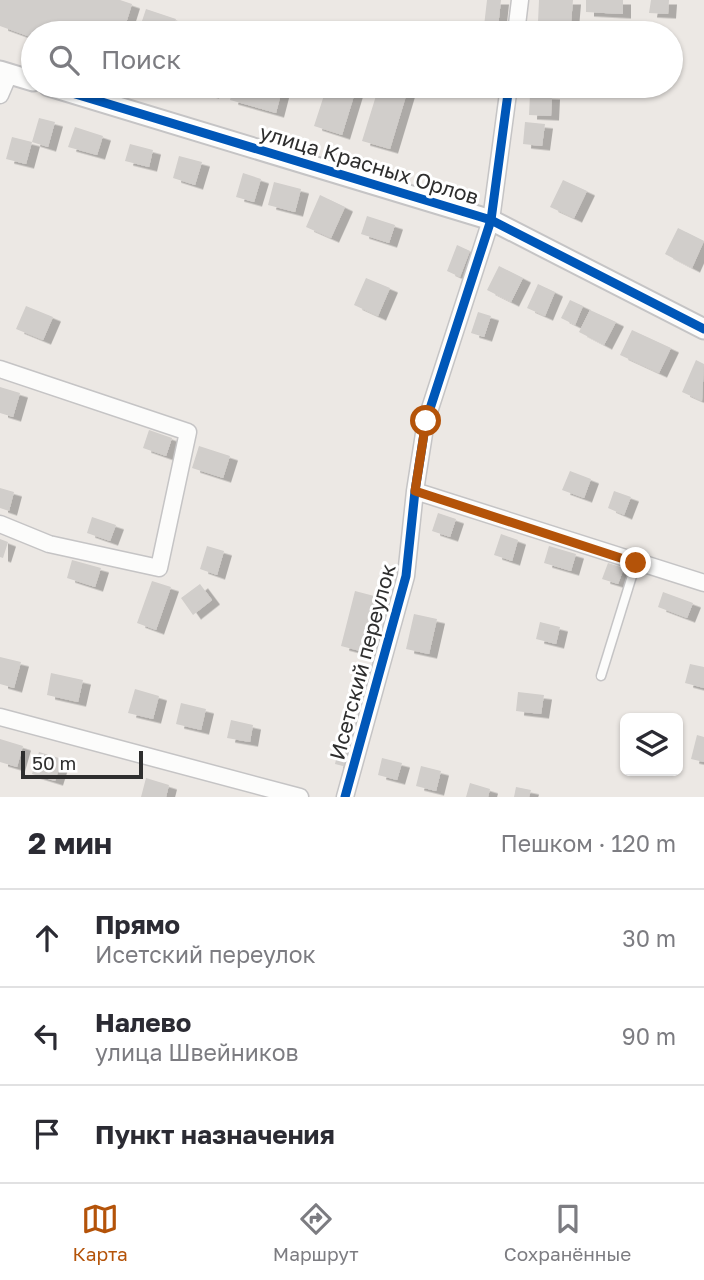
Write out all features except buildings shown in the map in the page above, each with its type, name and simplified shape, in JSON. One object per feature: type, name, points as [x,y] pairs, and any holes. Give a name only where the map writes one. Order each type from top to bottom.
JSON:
[{"type":"street","points":[[517,21],[520,0]]},
{"type":"street","points":[[0,95],[4,72],[21,77]]},
{"type":"street","name":"улица Красных Орлов","points":[[89,98],[491,220],[704,330]]},
{"type":"street","name":"Исетский переулок","points":[[345,797],[406,576],[426,421],[491,220],[507,98]]},
{"type":"street","points":[[0,369],[188,432],[159,568],[49,544],[0,524]]},
{"type":"street","points":[[415,491],[704,583]]},
{"type":"street","points":[[0,717],[300,797]]},
{"type":"lane","points":[[601,676],[636,563]]},
{"type":"cycle path","points":[[89,98],[491,220],[704,329]]},
{"type":"cycle path","points":[[345,797],[406,576],[426,421],[491,220],[507,98]]},
{"type":"route","points":[[426,421],[415,491],[636,563]]}]
